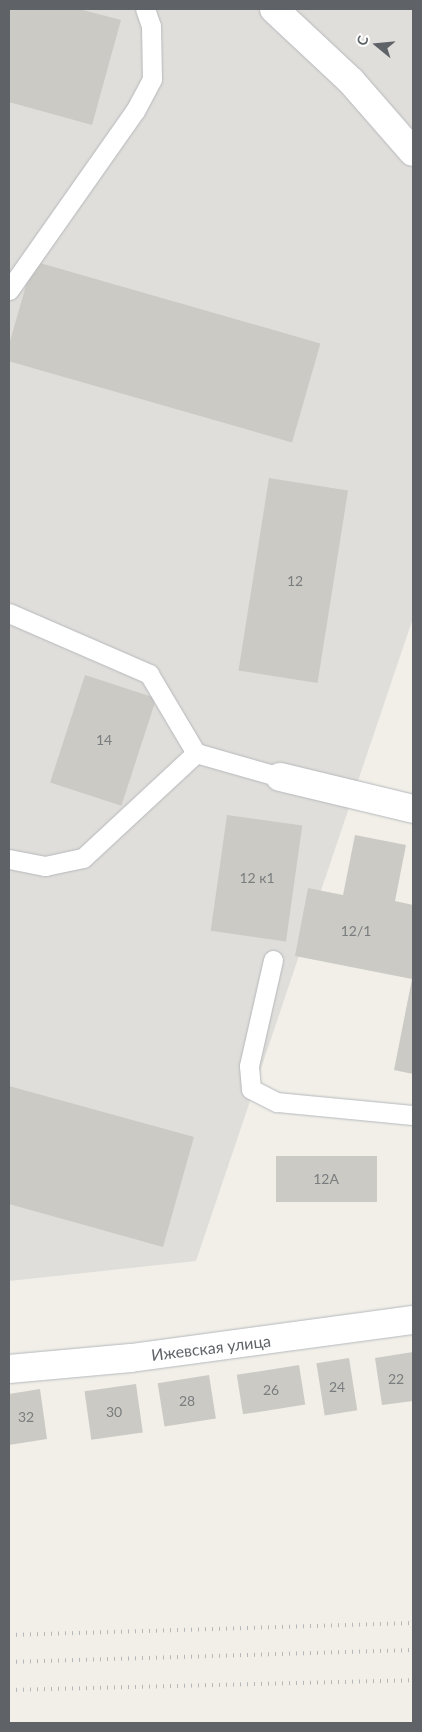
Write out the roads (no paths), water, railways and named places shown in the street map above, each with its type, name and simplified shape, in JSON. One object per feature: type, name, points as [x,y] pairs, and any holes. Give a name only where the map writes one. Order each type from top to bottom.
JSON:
[{"type":"street","points":[[274,9],[351,80],[413,152]]},
{"type":"street","points":[[280,777],[413,809]]},
{"type":"street","name":"Ижевская улица","points":[[9,1369],[131,1358],[413,1320]]},
{"type":"lane","points":[[9,290],[135,111],[152,79],[151,26],[145,9]]},
{"type":"lane","points":[[9,613],[148,674],[196,753],[280,777]]},
{"type":"lane","points":[[9,859],[45,866],[83,858],[196,753]]},
{"type":"lane","points":[[273,960],[249,1066],[251,1089],[277,1102],[413,1115]]},
{"type":"railway","points":[[9,1635],[413,1623]]},
{"type":"railway","points":[[9,1662],[413,1650]]},
{"type":"railway","points":[[9,1690],[413,1680]]}]
